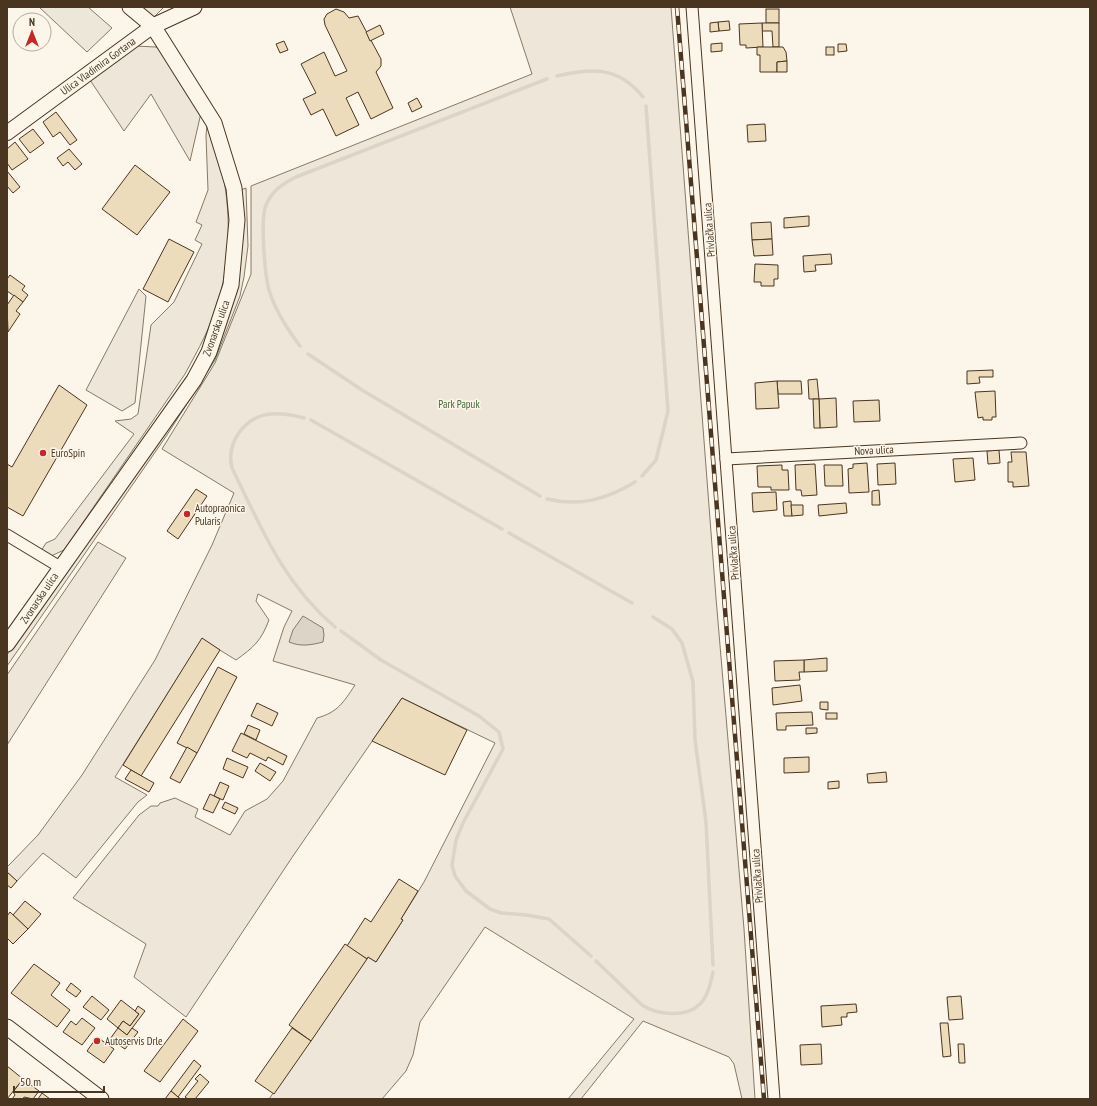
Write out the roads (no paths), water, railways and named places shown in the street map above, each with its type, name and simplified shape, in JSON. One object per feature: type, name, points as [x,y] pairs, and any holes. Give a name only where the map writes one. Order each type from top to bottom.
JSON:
[{"type":"main road","name":"Zvonarska ulica","points":[[7,644],[60,567],[194,380],[209,352],[231,285],[237,220],[234,188],[227,159],[214,124],[153,26],[130,7]]},
{"type":"main road","name":"Ulica Vladimira Gortana","points":[[153,26],[194,7]]},
{"type":"main road","points":[[7,1027],[101,1099]]},
{"type":"street","name":"Privlačka ulica","points":[[692,7],[774,1099]]},
{"type":"street","name":"Ulica Vladimira Gortana","points":[[7,133],[153,26]]},
{"type":"street","name":"Nova ulica","points":[[726,459],[1021,443]]},
{"type":"street","points":[[7,535],[60,567]]},
{"type":"waterway","points":[[557,76],[593,71],[604,72],[624,80],[634,87],[643,97]]},
{"type":"waterway","points":[[300,346],[278,313],[267,283],[263,222],[266,205],[274,192],[286,182],[296,177],[547,79]]},
{"type":"waterway","points":[[642,476],[656,460],[668,411],[646,106]]},
{"type":"waterway","points":[[308,354],[362,390],[540,496]]},
{"type":"waterway","points":[[304,418],[287,414],[270,414],[252,420],[239,433],[235,441],[232,449],[232,468],[264,533],[287,573],[301,592],[335,627]]},
{"type":"waterway","points":[[311,420],[502,529]]},
{"type":"waterway","points":[[547,499],[571,502],[593,500],[614,493],[635,482]]},
{"type":"waterway","points":[[509,533],[632,603]]},
{"type":"waterway","points":[[653,617],[672,629],[682,643],[693,682],[695,740],[706,822],[713,965]]},
{"type":"waterway","points":[[341,631],[381,660],[479,716],[499,732],[503,749],[463,823],[456,840],[452,865],[455,876],[466,891],[490,909],[501,913],[549,919],[591,956]]},
{"type":"waterway","points":[[596,961],[642,1005],[655,1011],[671,1014],[687,1011],[700,1004],[707,993],[713,972]]},
{"type":"railway","points":[[677,7],[764,1099]]},
{"type":"place","name":"EuroSpin","points":[[43,453]]},
{"type":"place","name":"Autopraonica Pularis","points":[[187,514]]},
{"type":"place","name":"Autoservis Drle","points":[[97,1041]]},
{"type":"park label","name":"Park Papuk","points":[[459,404]]}]
